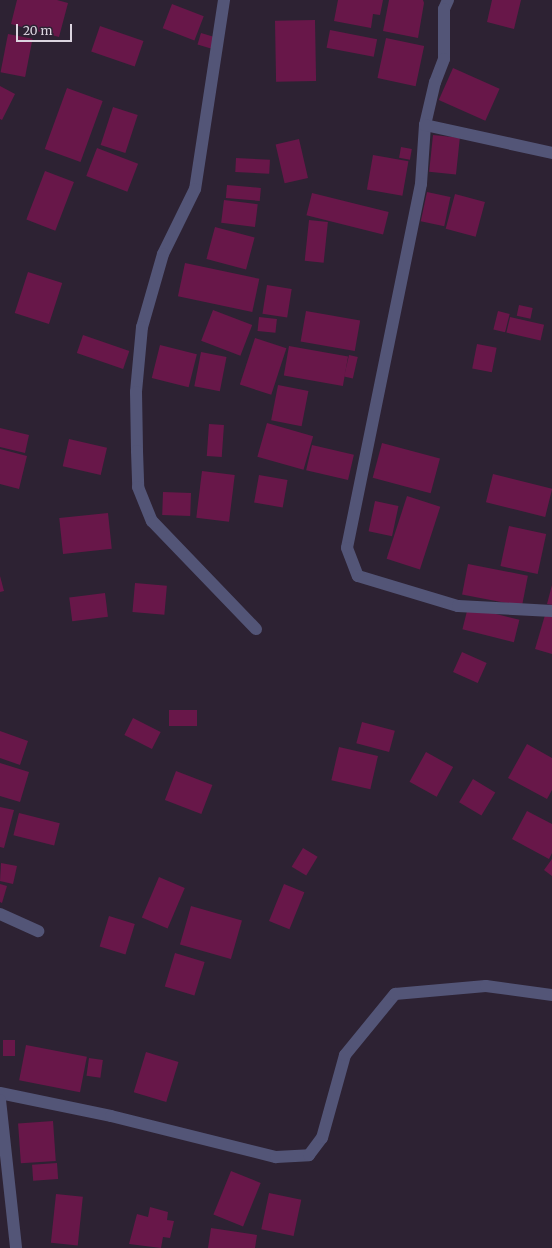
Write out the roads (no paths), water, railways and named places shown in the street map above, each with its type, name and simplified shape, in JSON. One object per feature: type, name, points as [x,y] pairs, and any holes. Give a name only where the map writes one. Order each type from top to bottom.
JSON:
[{"type":"street","points":[[224,0],[195,189],[163,254],[142,327],[136,392],[136,451],[138,487],[152,521],[256,629]]},
{"type":"street","points":[[448,0],[444,9],[444,59],[435,82],[425,125],[421,184],[348,548],[358,576],[458,606],[552,611]]},
{"type":"street","points":[[425,125],[552,153]]},
{"type":"street","points":[[0,914],[38,931]]},
{"type":"street","points":[[0,1093],[111,1116],[276,1156],[308,1155],[322,1138],[345,1055],[395,994],[486,986],[552,995]]},
{"type":"street","points":[[0,1100],[16,1248]]}]
